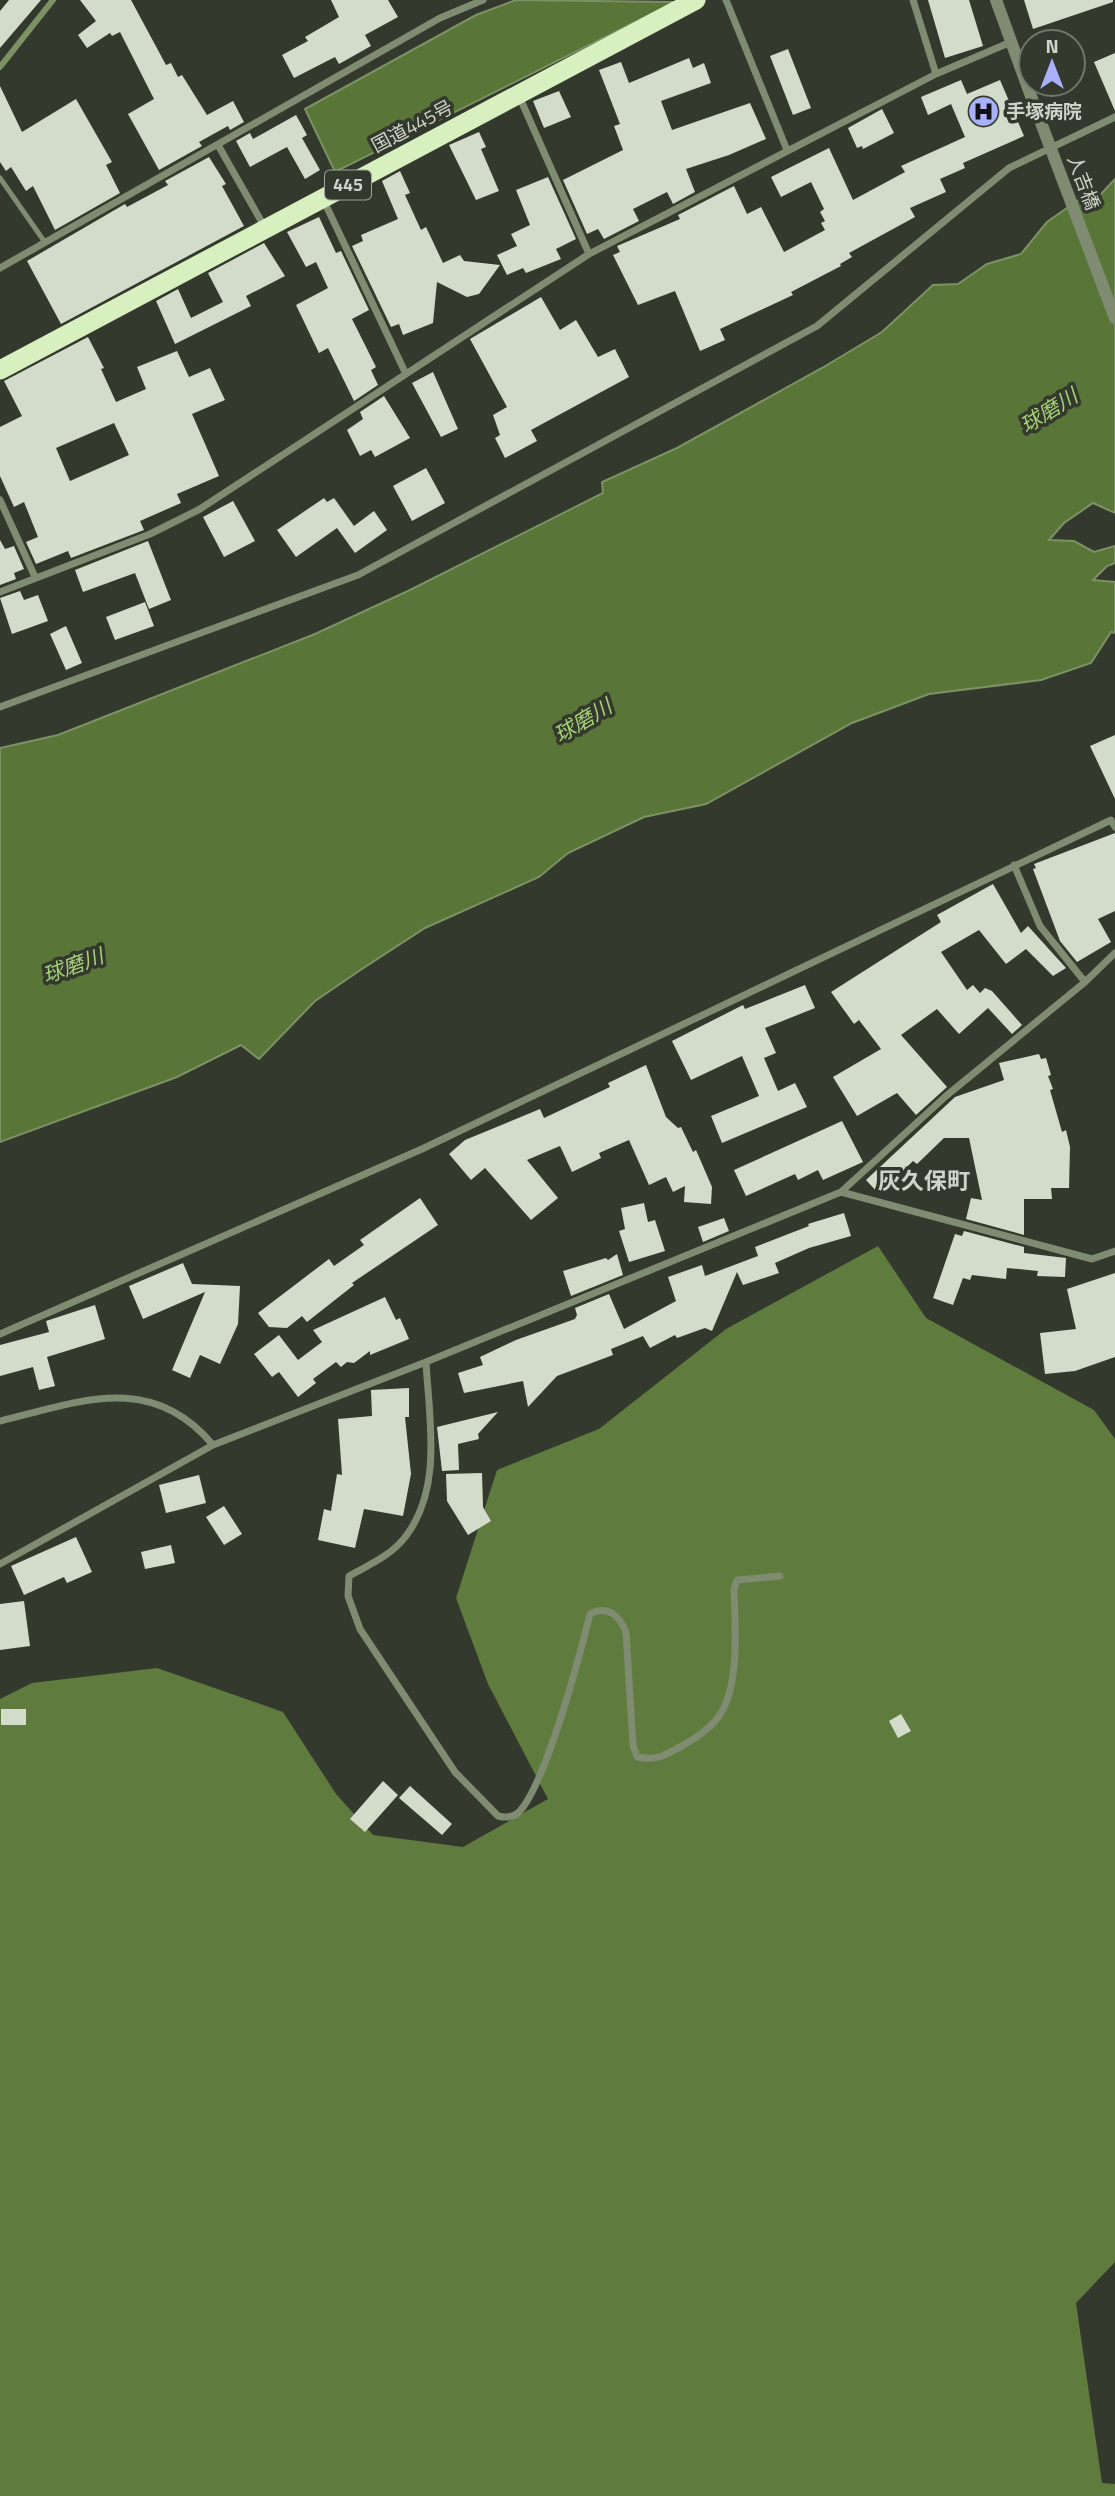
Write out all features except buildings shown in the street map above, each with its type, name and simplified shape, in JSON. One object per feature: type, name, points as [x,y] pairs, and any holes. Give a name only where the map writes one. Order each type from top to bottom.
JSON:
[{"type":"highway","name":"国道445号","points":[[0,370],[696,0]]},
{"type":"street","points":[[0,268],[440,19],[483,0]]},
{"type":"street","points":[[726,0],[787,149]]},
{"type":"street","points":[[913,0],[936,74]]},
{"type":"street","name":"人吉橋","points":[[996,0],[1115,318]]},
{"type":"street","points":[[0,592],[150,534],[200,509],[405,372],[589,254],[936,74],[1011,42]]},
{"type":"street","points":[[519,96],[589,254]]},
{"type":"street","points":[[0,707],[358,575],[817,326],[1009,167],[1115,117]]},
{"type":"street","points":[[218,145],[267,230]]},
{"type":"street","points":[[323,198],[405,372]]},
{"type":"street","points":[[0,500],[35,577]]},
{"type":"street","points":[[0,1334],[422,1149],[1111,820],[1115,827]]},
{"type":"street","points":[[1013,865],[1040,926],[1085,982]]},
{"type":"street","points":[[0,1564],[213,1445],[426,1362],[841,1192],[946,1096],[1085,982],[1115,953]]},
{"type":"street","points":[[841,1192],[1092,1259],[1115,1251]]},
{"type":"street","points":[[426,1362],[431,1468],[422,1507],[406,1537],[383,1557],[349,1576],[348,1596],[360,1629],[454,1772],[498,1816],[507,1818],[517,1815],[540,1777],[590,1614],[597,1611],[612,1612],[620,1618],[626,1632],[633,1745],[637,1757],[651,1760],[666,1755],[699,1735],[717,1720],[728,1699],[735,1647],[734,1589],[737,1580],[742,1577],[780,1576]]},
{"type":"street","points":[[0,1421],[82,1401],[126,1396],[144,1400],[184,1419],[198,1427],[213,1445]]},
{"type":"lane","points":[[0,178],[44,241]]},
{"type":"shaded area","points":[[878,1246],[926,1318],[1094,1410],[1115,1439],[1115,2262],[1076,2303],[1102,2483],[1115,2484],[1115,2496],[0,2496],[0,1699],[32,1683],[157,1668],[283,1712],[336,1794],[373,1835],[463,1847],[548,1799],[488,1684],[456,1598],[497,1470],[599,1429],[726,1329]]},
{"type":"water","points":[[516,0],[675,2],[335,172],[305,109],[476,15]]},
{"type":"water","name":"球磨川","points":[[1115,179],[1115,513],[1093,503],[1064,523],[1049,540],[1074,541],[1094,552],[1115,546],[1115,563],[1107,566],[1093,580],[1115,582],[1115,633],[1111,632],[1091,663],[1041,680],[929,694],[852,723],[706,804],[644,817],[568,853],[539,877],[425,928],[315,1001],[259,1059],[241,1045],[177,1077],[0,1142],[0,748],[58,735],[315,634],[410,590],[603,493],[602,482],[677,448],[882,332],[933,285],[958,284],[987,264],[1021,254],[1047,222],[1087,194],[1101,194]]},
{"type":"waterway","points":[[0,67],[53,0]]},
{"type":"place","name":"手塚病院","points":[[983,111]]},
{"type":"district","name":"灰久保町","points":[[924,1181]]}]
